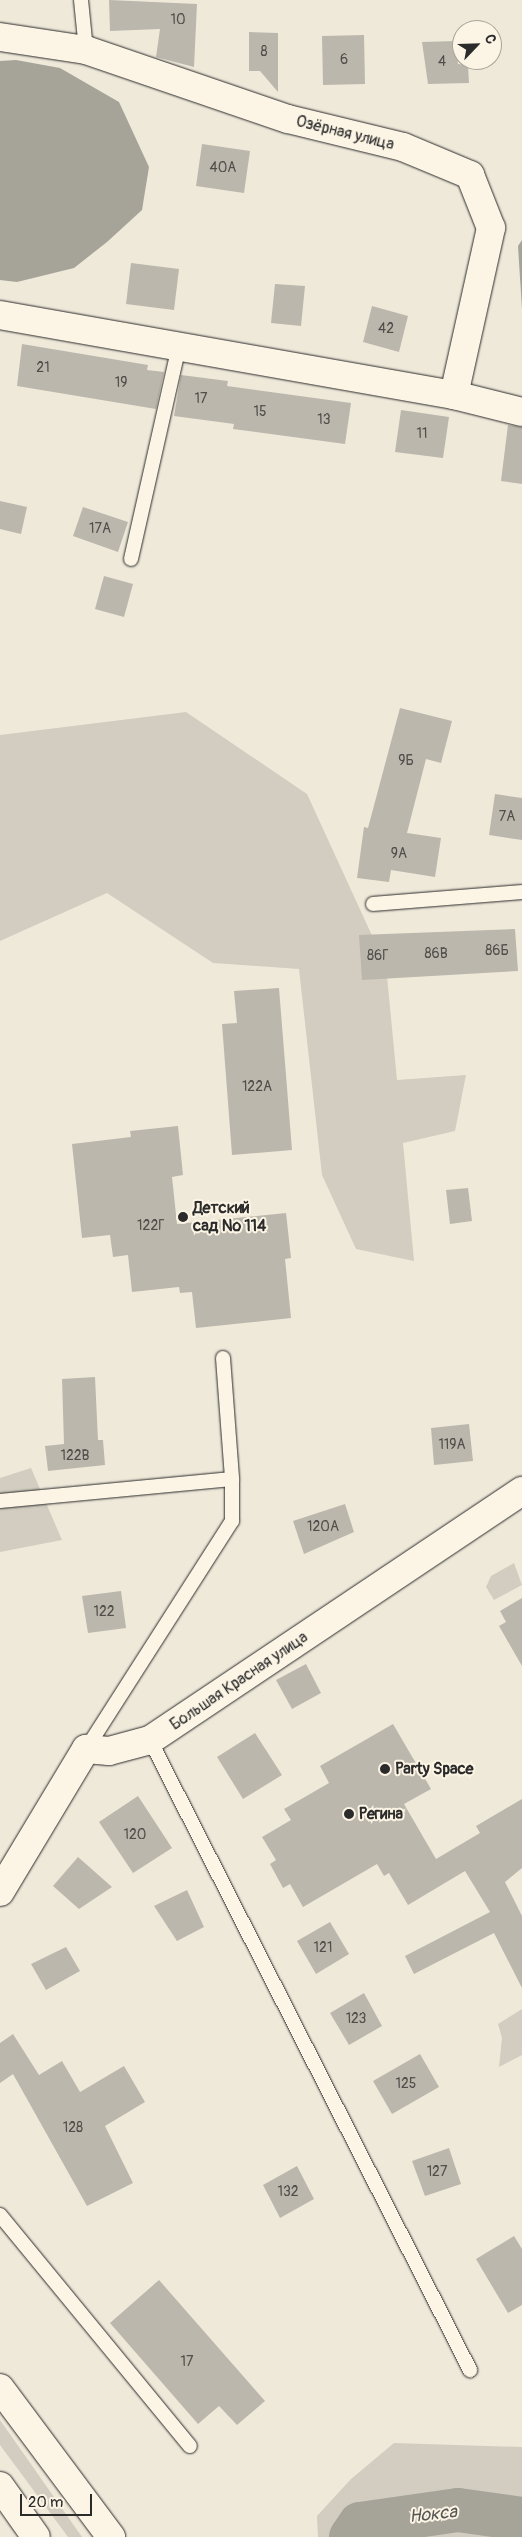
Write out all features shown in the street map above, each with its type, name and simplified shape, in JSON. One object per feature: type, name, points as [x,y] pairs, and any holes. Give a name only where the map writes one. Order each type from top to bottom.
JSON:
[{"type":"street","name":"Озёрная улица","points":[[0,37],[86,50],[288,119],[403,147],[470,175],[491,228],[454,395]]},
{"type":"street","points":[[1,320],[179,346],[454,395],[522,412]]},
{"type":"street","name":"Большая Красная улица","points":[[86,1749],[109,1751],[150,1740],[522,1491]]},
{"type":"street","points":[[0,1892],[86,1749]]},
{"type":"street","points":[[0,2388],[111,2537]]},
{"type":"street","points":[[0,2486],[36,2537]]},
{"type":"lane","points":[[81,0],[86,50]]},
{"type":"lane","points":[[131,559],[179,346]]},
{"type":"lane","points":[[373,904],[522,892]]},
{"type":"lane","points":[[86,1749],[232,1521],[232,1479],[223,1358]]},
{"type":"lane","points":[[0,1501],[232,1479]]},
{"type":"lane","points":[[150,1740],[470,2370]]},
{"type":"lane","points":[[0,2215],[190,2446]]},
{"type":"shaded area","points":[[16,60],[60,68],[119,102],[149,167],[142,210],[107,242],[74,268],[17,282],[0,280],[0,61]]},
{"type":"shaded area","points":[[522,240],[522,309],[518,246]]},
{"type":"shaded area","points":[[186,712],[307,794],[386,966],[397,1080],[466,1075],[455,1131],[403,1143],[414,1261],[356,1249],[322,1175],[299,969],[213,963],[107,893],[0,941],[0,735]]},
{"type":"shaded area","points":[[31,1468],[62,1540],[0,1552],[0,1478]]},
{"type":"shaded area","points":[[514,1563],[522,1585],[494,1600],[486,1587],[491,1576]]},
{"type":"shaded area","points":[[522,2009],[522,2055],[499,2067],[502,2038],[498,2024]]},
{"type":"shaded area","points":[[0,2420],[82,2537],[68,2537],[0,2445]]},
{"type":"shaded area","points":[[394,2443],[522,2447],[522,2537],[318,2537],[317,2516],[351,2479]]},
{"type":"building","points":[[109,0],[197,4],[194,67],[156,57],[160,29],[110,31]]},
{"type":"building","points":[[249,32],[278,33],[278,92],[260,71],[249,71]]},
{"type":"building","points":[[364,35],[365,84],[323,85],[322,36]]},
{"type":"building","points":[[452,41],[452,70],[468,70],[469,83],[428,84],[422,42]]},
{"type":"building","points":[[202,144],[250,151],[244,193],[196,186]]},
{"type":"building","points":[[131,263],[179,269],[174,310],[126,304]]},
{"type":"building","points":[[275,284],[305,286],[301,326],[271,323]]},
{"type":"building","points":[[372,306],[408,316],[399,352],[363,342]]},
{"type":"building","points":[[22,344],[148,365],[147,370],[164,372],[156,409],[17,386]]},
{"type":"building","points":[[181,375],[228,381],[227,386],[351,403],[345,444],[233,429],[234,424],[174,416]]},
{"type":"building","points":[[401,410],[449,417],[443,458],[395,452]]},
{"type":"building","points":[[508,425],[522,427],[522,484],[501,481]]},
{"type":"building","points":[[0,501],[27,507],[21,534],[0,529]]},
{"type":"building","points":[[83,507],[128,522],[118,552],[73,536]]},
{"type":"building","points":[[104,576],[133,584],[124,617],[95,609]]},
{"type":"building","points":[[400,708],[452,721],[441,763],[426,759],[407,833],[441,838],[435,877],[391,870],[389,882],[357,878],[364,827],[368,828]]},
{"type":"building","points":[[495,794],[522,798],[522,840],[489,835]]},
{"type":"building","points":[[515,929],[518,971],[362,980],[359,935]]},
{"type":"building","points":[[279,988],[292,1150],[232,1155],[222,1024],[237,1023],[234,991]]},
{"type":"building","points":[[178,1126],[183,1175],[172,1177],[177,1224],[286,1213],[291,1258],[285,1259],[291,1318],[196,1328],[192,1292],[180,1293],[179,1287],[132,1292],[128,1255],[113,1257],[110,1235],[82,1238],[72,1144],[131,1137],[130,1131]]},
{"type":"building","points":[[468,1188],[472,1221],[450,1224],[446,1190]]},
{"type":"building","points":[[95,1377],[98,1440],[103,1440],[105,1465],[48,1471],[45,1446],[64,1444],[62,1379]]},
{"type":"building","points":[[469,1424],[473,1461],[434,1465],[431,1428]]},
{"type":"building","points":[[345,1504],[354,1532],[304,1554],[293,1521]]},
{"type":"building","points":[[121,1591],[126,1628],[88,1633],[82,1596]]},
{"type":"building","points":[[522,1598],[522,1666],[499,1626],[506,1622],[500,1611]]},
{"type":"building","points":[[306,1664],[321,1693],[292,1709],[276,1680]]},
{"type":"building","name":"Регина","points":[[393,1724],[431,1789],[404,1804],[436,1859],[480,1833],[476,1826],[522,1799],[522,1868],[505,1882],[522,1916],[522,1988],[494,1933],[414,1974],[405,1956],[490,1912],[465,1871],[408,1905],[389,1873],[384,1876],[377,1864],[303,1907],[290,1884],[283,1888],[270,1864],[276,1860],[262,1837],[291,1820],[284,1809],[329,1783],[320,1766]]},
{"type":"building","points":[[255,1733],[282,1775],[243,1799],[217,1757]]},
{"type":"building","points":[[138,1796],[172,1848],[133,1873],[99,1822]]},
{"type":"building","points":[[78,1857],[112,1887],[79,1909],[53,1886]]},
{"type":"building","points":[[187,1890],[204,1927],[177,1941],[154,1906]]},
{"type":"building","points":[[330,1922],[349,1954],[316,1974],[297,1941]]},
{"type":"building","points":[[66,1947],[80,1971],[46,1990],[31,1964]]},
{"type":"building","points":[[364,1993],[382,2026],[349,2045],[330,2013]]},
{"type":"building","points":[[13,2034],[39,2075],[62,2061],[80,2092],[124,2066],[145,2102],[105,2126],[133,2183],[87,2206],[13,2074],[0,2083],[0,2043]]},
{"type":"building","points":[[420,2054],[439,2087],[392,2114],[373,2081]]},
{"type":"building","points":[[449,2148],[461,2184],[425,2196],[412,2161]]},
{"type":"building","points":[[297,2166],[314,2199],[280,2218],[263,2185]]},
{"type":"building","points":[[514,2236],[522,2249],[522,2305],[508,2313],[476,2259]]},
{"type":"building","points":[[159,2280],[265,2401],[237,2425],[219,2406],[198,2424],[110,2323]]},
{"type":"waterway","name":"Нокса","points":[[351,2537],[360,2524],[458,2510],[522,2519]]},
{"type":"place","name":"Детский сад № 114","points":[[183,1217]]},
{"type":"place","name":"Party Space","points":[[385,1769]]},
{"type":"place","name":"Регина","points":[[349,1814]]}]
